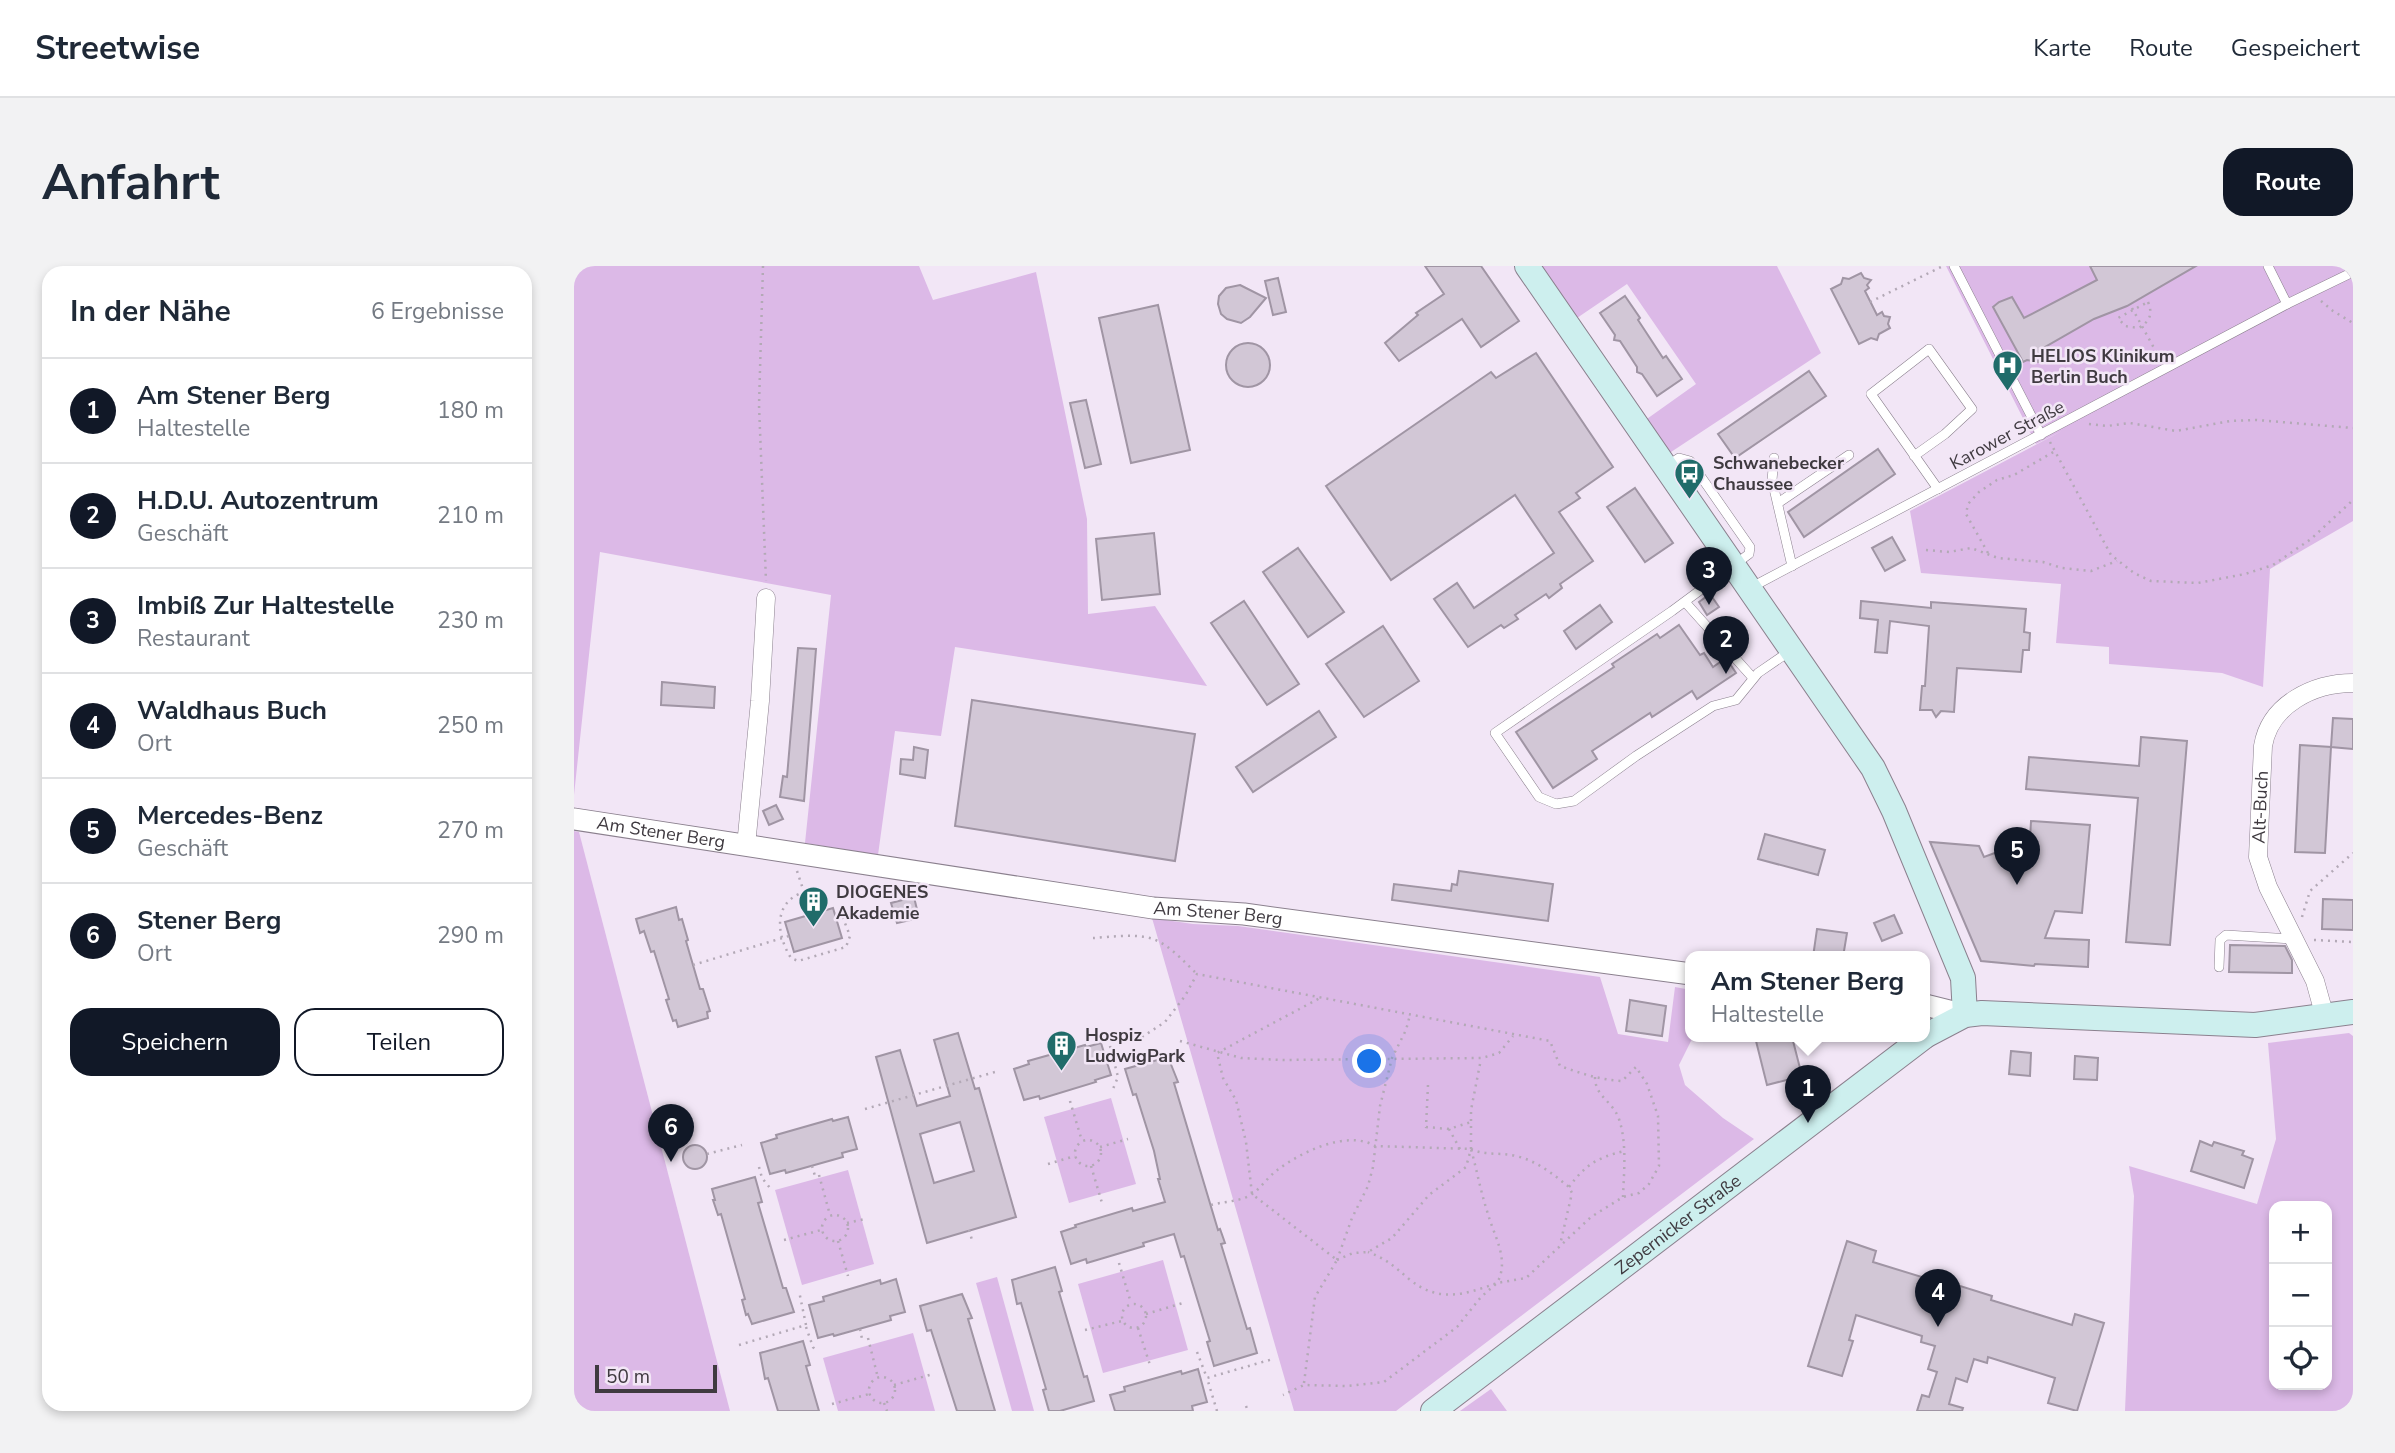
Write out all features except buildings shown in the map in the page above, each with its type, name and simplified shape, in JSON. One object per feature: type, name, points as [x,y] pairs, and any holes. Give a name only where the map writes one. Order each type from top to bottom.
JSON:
[{"type":"main road","points":[[1527,266],[1667,466],[1881,782],[1963,978],[1965,1016],[2007,1013],[2255,1025],[2353,1012]]},
{"type":"main road","name":"Zepernicker Straße","points":[[1930,1034],[1965,1016]]},
{"type":"main road","name":"Zepernicker Straße","points":[[1433,1411],[1917,1042]]},
{"type":"street","name":"Am Stener Berg","points":[[746,846],[760,701],[766,598]]},
{"type":"street","name":"Alt-Buch","points":[[2325,1017],[2315,981],[2268,887],[2258,857],[2265,734],[2285,708],[2306,691],[2321,686],[2353,683]]},
{"type":"street","name":"Am Stener Berg","points":[[574,819],[1153,908],[1244,914],[1685,973]]},
{"type":"street","points":[[1930,1006],[1965,1016]]},
{"type":"lane","points":[[1954,266],[2043,434]]},
{"type":"lane","points":[[2267,266],[2287,304]]},
{"type":"lane","name":"Karower Straße","points":[[1749,588],[2287,304],[2353,272]]},
{"type":"lane","points":[[1914,456],[1945,434],[1972,409],[1929,349],[1871,394],[1914,456],[1938,489]]},
{"type":"lane","points":[[1778,503],[1849,455]]},
{"type":"lane","points":[[1774,458],[1772,480],[1791,566]]},
{"type":"lane","points":[[1734,566],[1495,733],[1539,797],[1556,804],[1574,802],[1636,756],[1713,706],[1736,700],[1753,678],[1792,650]]},
{"type":"lane","points":[[1685,602],[1753,678]]},
{"type":"lane","points":[[2219,967],[2220,940],[2226,935],[2296,939]]},
{"type":"path","points":[[763,266],[759,405],[766,598]]},
{"type":"path","points":[[1870,302],[1943,266]]},
{"type":"path","points":[[2311,292],[2333,312],[2353,323]]},
{"type":"path","points":[[2148,302],[2151,315],[2142,326],[2130,328],[2118,318],[2148,302]]},
{"type":"path","points":[[2133,309],[2165,369]]},
{"type":"path","points":[[2079,415],[2085,423],[2107,426],[2130,423],[2176,431],[2230,421],[2257,420],[2353,428]]},
{"type":"path","points":[[2043,434],[2110,555],[2134,573],[2151,581],[2198,583],[2245,574],[2273,565],[2311,539],[2353,500]]},
{"type":"path","points":[[1989,555],[1966,514],[1968,504],[1979,492],[1997,480],[2014,475],[2055,452]]},
{"type":"path","points":[[1926,550],[1949,552],[1971,548],[1998,558],[2043,562],[2062,568],[2091,571],[2117,561]]},
{"type":"path","points":[[2353,853],[2310,891],[2296,939],[2353,942]]},
{"type":"path","points":[[797,854],[795,865],[804,892],[793,895],[780,915],[782,938],[788,953],[797,961],[846,947],[850,936],[843,918]]},
{"type":"path","points":[[693,965],[789,936]]},
{"type":"path","points":[[1093,938],[1125,936],[1153,939],[1197,974],[1550,1041],[1560,1066],[1595,1077],[1622,1080],[1636,1067],[1647,1084],[1658,1116],[1659,1166],[1649,1184],[1639,1193],[1623,1196],[1591,1217],[1526,1278],[1448,1295],[1431,1293],[1384,1258],[1368,1252]]},
{"type":"path","points":[[1142,1037],[1165,1022],[1185,996],[1197,974]]},
{"type":"path","points":[[1217,1053],[1320,998]]},
{"type":"path","points":[[1304,1385],[1315,1297],[1337,1260],[1352,1217],[1368,1186],[1380,1106],[1392,1058],[1410,1016]]},
{"type":"path","points":[[1181,1041],[1241,1058],[1482,1058],[1499,1053],[1514,1035]]},
{"type":"path","points":[[1110,1046],[1118,1077],[1113,1089]]},
{"type":"path","points":[[1217,1053],[1223,1078],[1236,1100],[1246,1142],[1252,1194],[1337,1260]]},
{"type":"path","points":[[1283,1395],[1304,1385],[1347,1386],[1384,1382],[1457,1327],[1480,1297],[1497,1283],[1501,1275],[1501,1247],[1488,1216],[1471,1149],[1473,1097],[1482,1058]]},
{"type":"path","points":[[864,1109],[995,1072]]},
{"type":"path","points":[[1595,1077],[1595,1087],[1618,1117],[1624,1151],[1623,1196]]},
{"type":"path","points":[[1428,1086],[1426,1127],[1449,1129],[1471,1122]]},
{"type":"path","points":[[1070,1101],[1082,1142]]},
{"type":"path","points":[[1449,1129],[1460,1149]]},
{"type":"path","points":[[1100,1147],[1128,1139]]},
{"type":"path","points":[[1091,1166],[1080,1163],[1076,1156],[1077,1146],[1090,1140],[1100,1147]]},
{"type":"path","points":[[1211,1205],[1233,1202],[1252,1194],[1293,1158],[1336,1142],[1366,1140],[1375,1146],[1471,1149],[1484,1154],[1514,1155],[1532,1161],[1569,1187],[1572,1193],[1559,1247]]},
{"type":"path","points":[[707,1154],[742,1145]]},
{"type":"path","points":[[1091,1166],[1100,1159],[1100,1147]]},
{"type":"path","points":[[1337,1260],[1368,1252],[1392,1238],[1429,1195],[1466,1167],[1471,1149]]},
{"type":"path","points":[[1569,1187],[1591,1163],[1624,1151]]},
{"type":"path","points":[[1048,1164],[1076,1156]]},
{"type":"path","points":[[812,1166],[831,1215]]},
{"type":"path","points":[[1091,1166],[1102,1203]]},
{"type":"path","points":[[759,1167],[762,1178],[770,1188]]},
{"type":"path","points":[[831,1215],[842,1217],[847,1223],[848,1232],[838,1241],[826,1238],[821,1230],[824,1220],[831,1215]]},
{"type":"path","points":[[847,1223],[864,1219]]},
{"type":"path","points":[[784,1240],[821,1230]]},
{"type":"path","points":[[969,1230],[972,1240]]},
{"type":"path","points":[[838,1241],[848,1276]]},
{"type":"path","points":[[1119,1263],[1131,1304]]},
{"type":"path","points":[[799,1291],[806,1325],[817,1352]]},
{"type":"path","points":[[1146,1314],[1183,1303]]},
{"type":"path","points":[[1122,1321],[1130,1328],[1138,1328],[1146,1321],[1143,1307],[1131,1304]]},
{"type":"path","points":[[1122,1321],[1123,1311],[1131,1304]]},
{"type":"path","points":[[1085,1330],[1122,1321]]},
{"type":"path","points":[[739,1345],[806,1325]]},
{"type":"path","points":[[1138,1328],[1150,1365]]},
{"type":"path","points":[[860,1329],[862,1339]]},
{"type":"path","points":[[868,1338],[878,1378]]},
{"type":"path","points":[[1196,1352],[1217,1411]]},
{"type":"path","points":[[1207,1378],[1273,1359]]},
{"type":"path","points":[[894,1385],[933,1374]]},
{"type":"path","points":[[869,1394],[872,1383],[878,1378],[885,1378],[894,1385]]},
{"type":"path","points":[[869,1394],[877,1402],[884,1403],[893,1396],[894,1385]]},
{"type":"path","points":[[832,1404],[869,1394]]},
{"type":"path","points":[[884,1403],[887,1411]]},
{"type":"path","points":[[1246,1406],[1248,1411]]},
{"type":"shaded area","points":[[574,266],[919,266],[933,300],[1036,272],[1087,519],[1088,614],[1155,606],[1207,686],[955,647],[941,736],[895,731],[878,855],[805,843],[831,595],[600,552],[574,795]]},
{"type":"shaded area","points":[[1542,266],[1777,266],[1821,353],[1668,454],[1644,421],[1696,384],[1627,284],[1577,318]]},
{"type":"shaded area","points":[[1946,266],[2353,266],[2353,521],[2270,569],[2263,687],[2222,673],[2109,664],[2109,647],[2056,643],[2061,584],[1921,573],[1910,511],[2062,431],[2036,444]]},
{"type":"shaded area","points":[[574,831],[579,832],[730,1411],[574,1411]]},
{"type":"shaded area","points":[[1152,918],[1193,924],[1238,926],[1600,977],[1618,1034],[1668,1042],[1675,987],[1685,989],[1685,1042],[1690,1042],[1679,1065],[1685,1085],[1723,1118],[1754,1139],[1396,1411],[1294,1411]]},
{"type":"shaded area","points":[[2349,1033],[2353,1036],[2353,1411],[2125,1411],[2134,1196],[2129,1166],[2257,1204],[2276,1139],[2268,1043]]},
{"type":"shaded area","points":[[1111,1098],[1136,1184],[1069,1203],[1044,1117]]},
{"type":"shaded area","points":[[848,1170],[874,1264],[802,1285],[775,1190]]},
{"type":"shaded area","points":[[1163,1260],[1188,1350],[1103,1373],[1078,1284]]},
{"type":"shaded area","points":[[997,1277],[1034,1411],[1012,1411],[976,1283]]},
{"type":"shaded area","points":[[913,1333],[935,1411],[838,1411],[823,1358]]},
{"type":"shaded area","points":[[1491,1389],[1507,1411],[1460,1411]]},
{"type":"place","name":"HELIOS Klinikum Berlin Buch","points":[[2008,393]]},
{"type":"place","name":"Schwanebecker Chaussee","points":[[1690,500]]},
{"type":"place","name":"Imbiß Zur Haltestelle","points":[[1709,605]]},
{"type":"place","name":"H.D.U. Autozentrum","points":[[1726,674]]},
{"type":"place","name":"Mercedes-Benz","points":[[2017,885]]},
{"type":"place","name":"DIOGENES Akademie","points":[[813,929]]},
{"type":"place","name":"Hospiz LudwigPark","points":[[1062,1072]]},
{"type":"place","name":"Am Stener Berg","points":[[1808,1123]]},
{"type":"place","name":"Stener Berg","points":[[671,1162]]},
{"type":"place","name":"Waldhaus Buch","points":[[1938,1327]]}]
